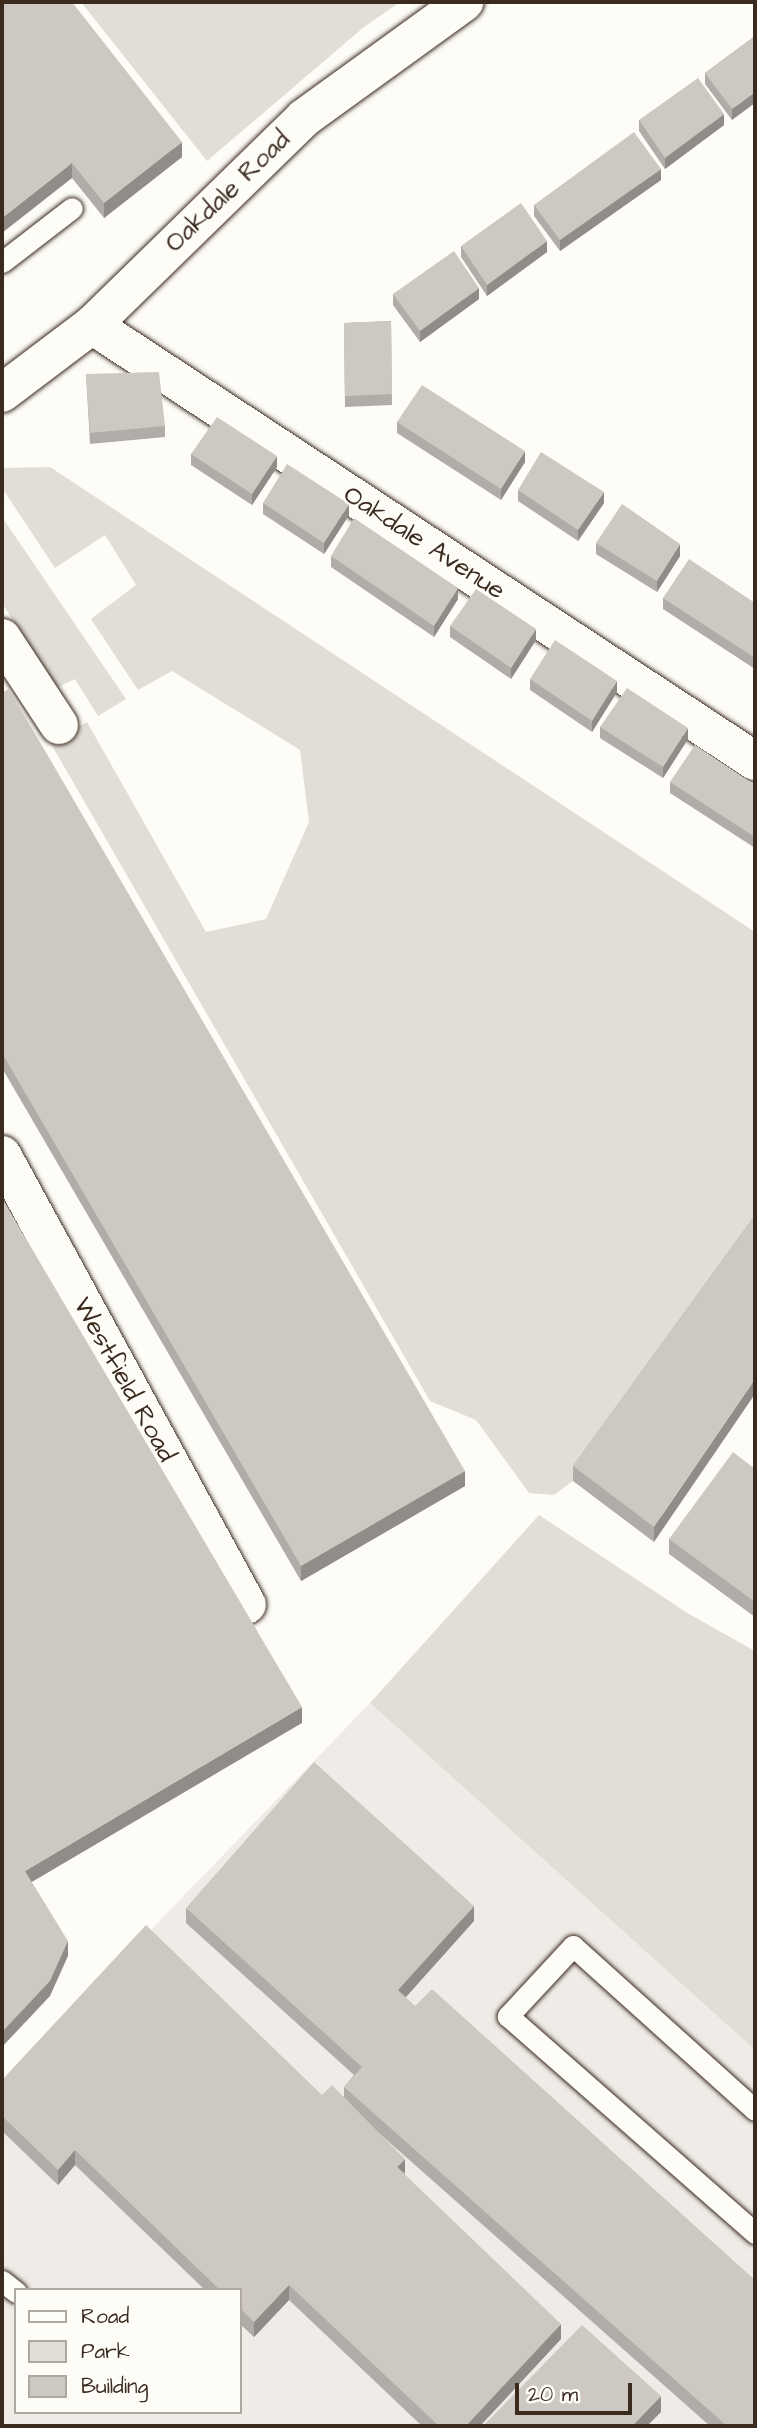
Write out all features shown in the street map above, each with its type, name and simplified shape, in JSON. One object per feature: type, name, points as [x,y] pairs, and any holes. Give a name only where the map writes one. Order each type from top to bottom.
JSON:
[{"type":"street","name":"Oakdale Road","points":[[2,393],[92,325],[304,118],[464,2]]},
{"type":"street","name":"Oakdale Avenue","points":[[92,325],[755,761]]},
{"type":"street","points":[[2,638],[59,726]]},
{"type":"street","name":"Westfield Road","points":[[2,1155],[247,1605]]},
{"type":"lane","points":[[2,262],[72,208]]},
{"type":"lane","points":[[755,2110],[573,1946],[508,2016],[755,2233]]},
{"type":"shaded area","points":[[370,1703],[755,2050],[755,2426],[2,2426],[2,2084]]},
{"type":"green space","points":[[81,2],[400,2],[364,27],[207,161]]},
{"type":"green space","points":[[50,467],[755,932],[755,1230],[573,1481],[554,1495],[529,1493],[476,1420],[430,1401],[50,742],[87,722],[206,932],[266,919],[309,822],[300,750],[172,671],[138,690],[91,619],[136,585],[105,535],[55,568],[2,488],[2,468]]},
{"type":"green space","points":[[2,517],[126,699],[98,716],[75,679],[56,688],[2,603]]},
{"type":"green space","points":[[539,1515],[689,1614],[755,1651],[755,2050],[370,1703]]},
{"type":"building","points":[[2,2],[72,2],[182,142],[104,203],[72,163],[2,218]]},
{"type":"building","points":[[755,36],[755,92],[732,109],[705,73]]},
{"type":"building","points":[[698,78],[724,114],[665,158],[639,120]]},
{"type":"building","points":[[634,132],[661,169],[560,240],[534,205]]},
{"type":"building","points":[[521,203],[547,241],[487,285],[461,246]]},
{"type":"building","points":[[454,251],[479,288],[420,331],[393,294]]},
{"type":"building","points":[[391,321],[392,394],[345,396],[344,323]]},
{"type":"building","points":[[159,372],[165,426],[90,433],[86,374]]},
{"type":"building","points":[[422,385],[525,451],[501,489],[397,422]]},
{"type":"building","points":[[217,417],[277,456],[252,494],[191,454]]},
{"type":"building","points":[[541,452],[604,492],[578,530],[518,490]]},
{"type":"building","points":[[287,464],[349,504],[324,543],[263,503]]},
{"type":"building","points":[[622,504],[680,544],[657,581],[596,543]]},
{"type":"building","points":[[354,518],[458,588],[434,626],[331,556]]},
{"type":"building","points":[[689,559],[755,603],[755,658],[663,598]]},
{"type":"building","points":[[476,589],[536,629],[511,668],[450,626]]},
{"type":"building","points":[[555,640],[617,681],[592,721],[530,679]]},
{"type":"building","points":[[627,688],[688,728],[663,767],[600,727]]},
{"type":"building","points":[[9,689],[465,1471],[301,1566],[2,1053],[2,693]]},
{"type":"building","points":[[695,745],[755,785],[755,837],[670,782]]},
{"type":"building","points":[[2,1198],[302,1707],[25,1871],[68,1941],[50,1981],[2,2032]]},
{"type":"building","points":[[755,1215],[755,1379],[654,1527],[573,1466]]},
{"type":"building","points":[[733,1452],[755,1469],[755,1602],[669,1539]]},
{"type":"building","points":[[314,1762],[474,1906],[398,1990],[415,2006],[432,1989],[755,2280],[755,2426],[727,2426],[344,2087],[362,2067],[186,1908]]},
{"type":"building","points":[[146,1925],[322,2095],[332,2085],[405,2159],[397,2167],[561,2324],[466,2426],[439,2426],[289,2285],[254,2322],[242,2310],[242,2288],[218,2288],[75,2150],[58,2170],[2,2116],[2,2080]]},
{"type":"building","points":[[582,2325],[661,2396],[632,2426],[483,2426]]}]
